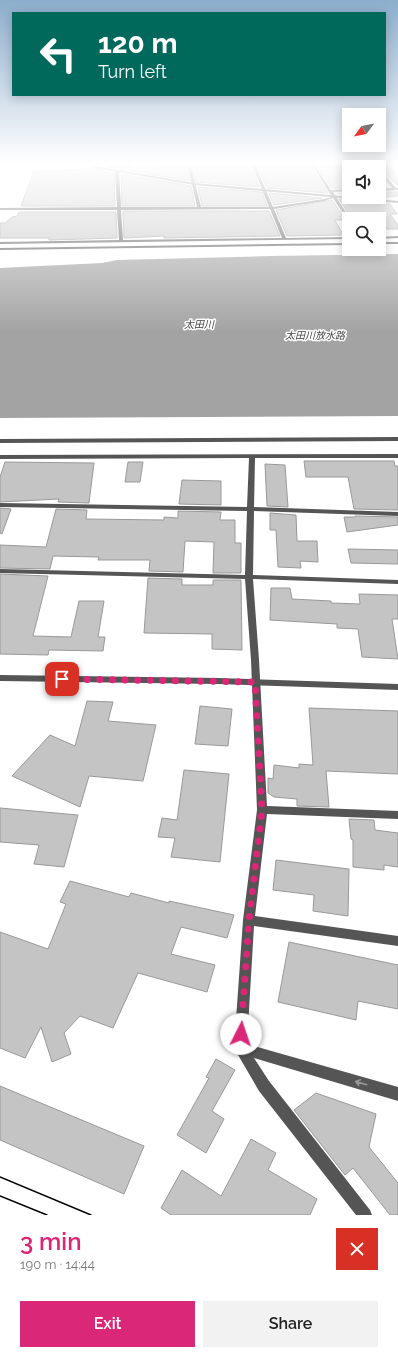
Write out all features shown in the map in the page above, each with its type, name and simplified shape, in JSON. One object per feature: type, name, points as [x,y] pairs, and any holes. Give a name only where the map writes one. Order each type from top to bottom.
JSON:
[{"type":"street","points":[[120,219],[121,242]]},
{"type":"street","points":[[276,219],[285,239]]},
{"type":"street","points":[[386,238],[398,237]]},
{"type":"street","points":[[0,244],[342,238]]},
{"type":"street","points":[[386,243],[398,243]]},
{"type":"street","points":[[0,244],[128,247]]},
{"type":"street","points":[[0,249],[342,244]]},
{"type":"street","points":[[37,245],[64,248]]},
{"type":"street","points":[[0,441],[398,439]]},
{"type":"street","points":[[252,456],[249,577],[255,660],[262,810],[249,920],[240,1048],[264,1086],[365,1215]]},
{"type":"street","points":[[0,457],[398,456]]},
{"type":"street","points":[[0,505],[250,509],[398,514]]},
{"type":"street","points":[[0,571],[398,582]]},
{"type":"street","points":[[0,678],[255,682],[398,687]]},
{"type":"street","points":[[262,810],[398,815]]},
{"type":"street","points":[[249,920],[398,941]]},
{"type":"street","points":[[240,1048],[398,1094]]},
{"type":"water","name":"太田川放水路","points":[[386,254],[398,254],[398,416],[0,418],[0,268],[102,263],[117,260],[342,255],[386,256]]},
{"type":"building","points":[[10,219],[116,219],[117,238],[49,240],[49,238],[0,238],[0,223],[5,223]]},
{"type":"building","points":[[123,219],[272,219],[280,236],[164,238],[164,236],[124,238]]},
{"type":"building","points":[[280,219],[341,219],[342,220],[335,220],[342,235],[287,236]]},
{"type":"building","points":[[386,219],[393,219],[398,225],[398,229],[386,229]]},
{"type":"building","points":[[304,461],[394,461],[395,466],[398,466],[398,510],[354,509],[348,477],[306,477]]},
{"type":"building","points":[[5,462],[94,463],[89,503],[58,502],[59,499],[0,502],[0,477]]},
{"type":"building","points":[[128,462],[143,462],[140,482],[125,482]]},
{"type":"building","points":[[265,464],[285,465],[288,507],[267,506]]},
{"type":"building","points":[[182,480],[221,481],[221,505],[179,504]]},
{"type":"building","points":[[0,508],[11,509],[2,534],[0,533]]},
{"type":"building","points":[[56,509],[87,510],[86,519],[164,520],[164,517],[178,518],[178,511],[221,512],[220,520],[235,520],[235,543],[241,543],[241,573],[213,573],[214,542],[185,541],[183,572],[149,571],[150,560],[98,560],[99,557],[53,556],[50,569],[0,568],[0,545],[46,547]]},
{"type":"building","points":[[270,513],[296,515],[297,541],[317,541],[318,562],[300,561],[301,568],[278,567],[276,530],[270,530]]},
{"type":"building","points":[[344,517],[398,517],[398,525],[347,532]]},
{"type":"building","points":[[348,549],[398,550],[398,564],[351,563]]},
{"type":"building","points":[[0,574],[48,576],[33,636],[71,637],[79,601],[104,601],[98,637],[105,637],[103,651],[49,650],[48,655],[0,654]]},
{"type":"building","points":[[148,578],[182,579],[182,585],[213,585],[213,580],[241,580],[242,650],[212,649],[212,634],[144,633]]},
{"type":"building","points":[[271,588],[290,588],[292,599],[331,601],[331,603],[360,604],[359,594],[398,595],[398,619],[392,619],[398,659],[362,657],[358,629],[337,628],[337,624],[270,620]]},
{"type":"building","points":[[87,701],[113,702],[108,721],[156,725],[143,781],[89,776],[80,807],[12,776],[50,735],[75,746]]},
{"type":"building","points":[[200,706],[232,709],[228,746],[195,744]]},
{"type":"building","points":[[309,708],[398,711],[398,774],[326,771],[329,807],[297,806],[297,799],[274,797],[268,793],[268,778],[273,779],[274,765],[299,768],[299,764],[313,765]]},
{"type":"building","points":[[184,770],[229,774],[220,862],[171,857],[175,838],[158,837],[162,818],[177,820]]},
{"type":"building","points":[[0,808],[78,815],[64,867],[34,864],[39,845],[0,842]]},
{"type":"building","points":[[349,819],[374,820],[375,830],[398,833],[398,867],[384,865],[384,870],[353,867],[353,840],[351,839]]},
{"type":"building","points":[[276,860],[349,869],[348,916],[313,911],[314,895],[273,890]]},
{"type":"building","points":[[70,881],[129,897],[131,893],[169,903],[169,901],[234,915],[227,938],[181,927],[171,954],[215,965],[207,992],[138,973],[113,1028],[80,1016],[64,1033],[71,1054],[52,1062],[41,1027],[25,1058],[0,1048],[0,932],[48,949],[66,904],[60,902]]},
{"type":"building","points":[[289,942],[398,965],[398,1009],[358,1001],[356,1020],[278,1002]]},
{"type":"building","points":[[216,1059],[235,1070],[212,1111],[224,1119],[206,1153],[177,1135],[209,1078],[206,1077]]},
{"type":"building","points":[[0,1086],[144,1146],[124,1194],[0,1140]]},
{"type":"building","points":[[316,1093],[376,1114],[369,1147],[398,1183],[398,1215],[390,1215],[353,1168],[345,1175],[294,1110]]},
{"type":"building","points":[[251,1139],[276,1153],[268,1170],[317,1199],[310,1215],[171,1215],[161,1208],[182,1170],[221,1196]]},
{"type":"tram line","points":[[0,1177],[91,1215]]},
{"type":"tram line","points":[[0,1196],[47,1215]]},
{"type":"route","points":[[62,679],[255,682],[262,810],[249,920],[241,1034]]},
{"type":"water label","name":"太田川","points":[[199,324]]}]
